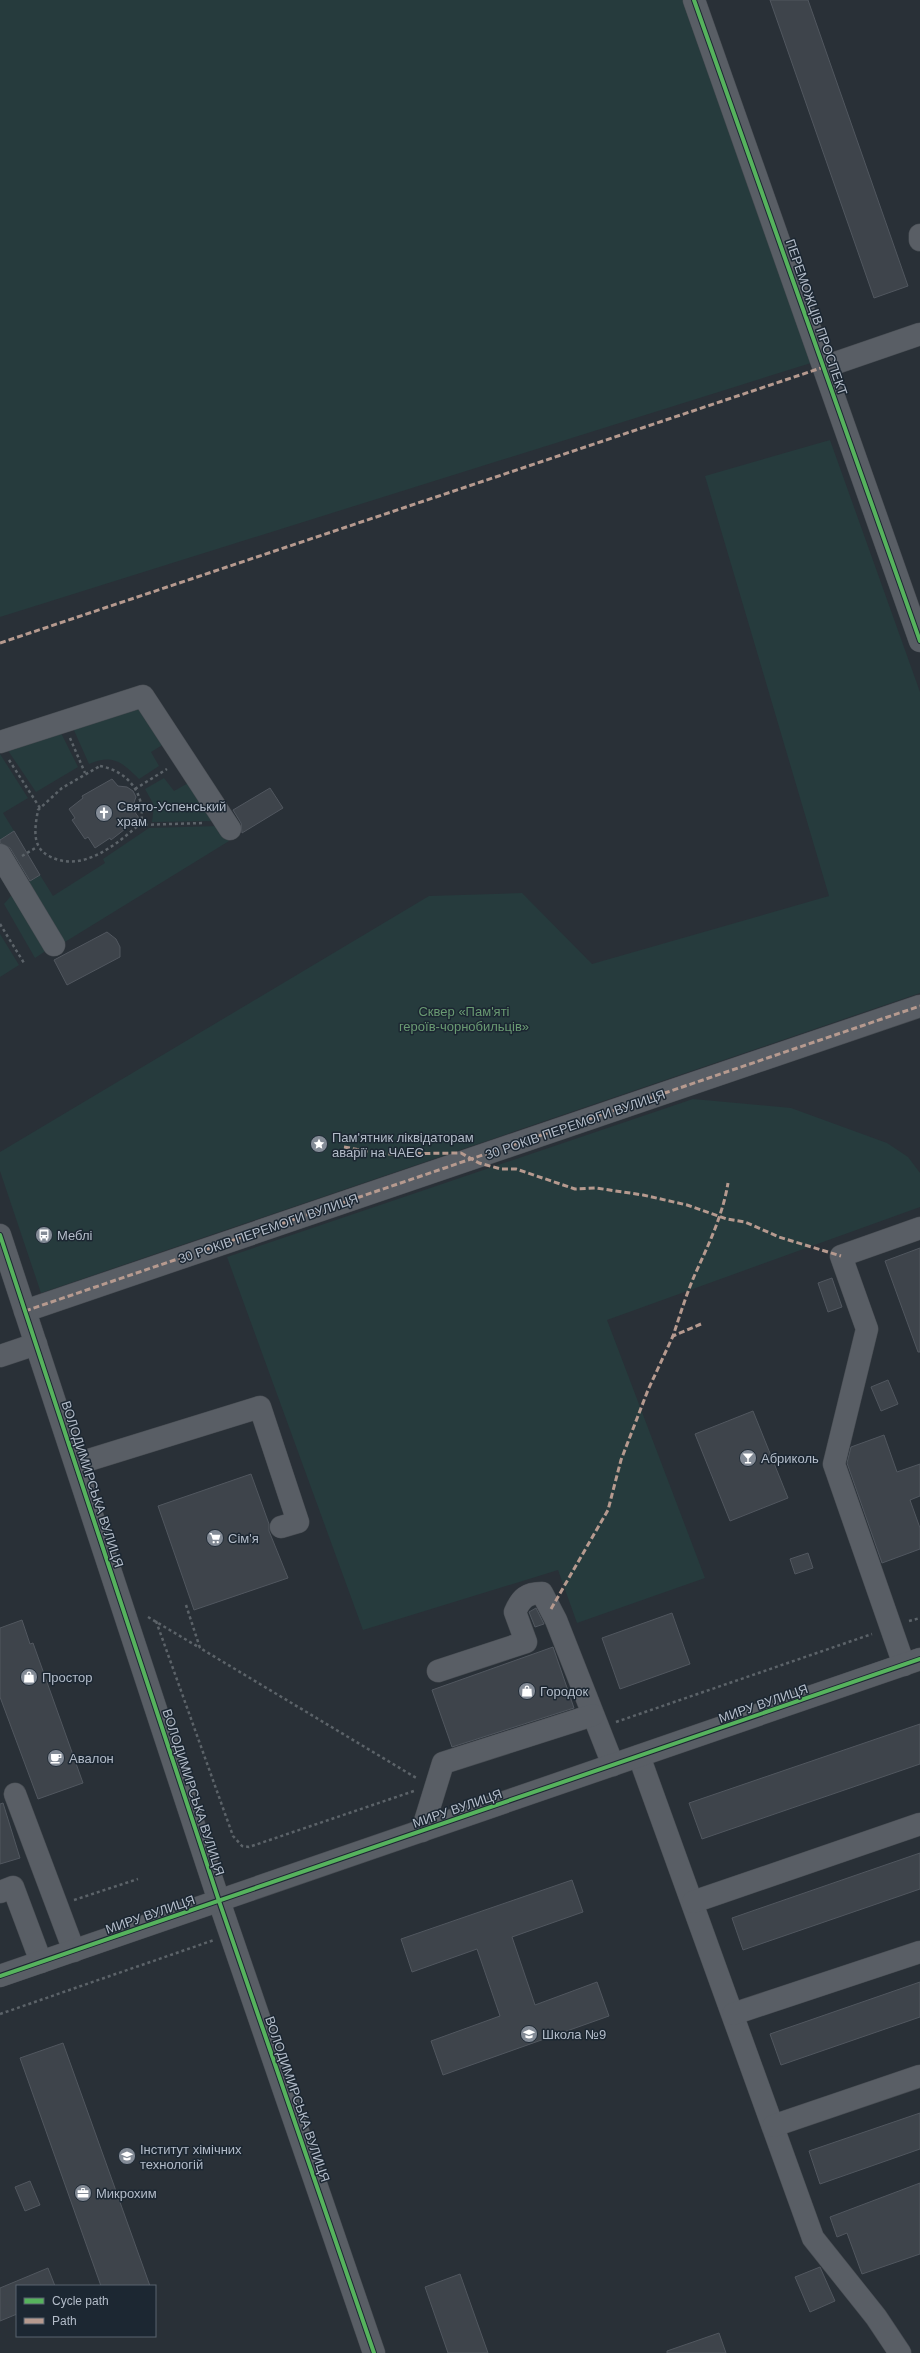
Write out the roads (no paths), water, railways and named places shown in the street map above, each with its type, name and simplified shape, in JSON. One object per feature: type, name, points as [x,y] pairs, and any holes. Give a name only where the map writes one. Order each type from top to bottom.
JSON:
[{"type":"street","name":"ПЕРЕМОЖЦІВ ПРОСПЕКТ","points":[[694,0],[920,641]]},
{"type":"street","points":[[920,235],[920,240]]},
{"type":"street","points":[[824,367],[920,334]]},
{"type":"street","points":[[4,750],[63,721],[143,696],[228,826]]},
{"type":"street","points":[[0,855],[54,944]]},
{"type":"street","name":"30 РОКІВ ПЕРЕМОГИ ВУЛИЦЯ","points":[[25,1311],[920,1006]]},
{"type":"street","points":[[912,1662],[834,1464],[867,1329],[841,1256],[920,1228]]},
{"type":"street","name":"ВОЛОДИМИРСЬКА ВУЛИЦЯ","points":[[0,1235],[219,1900],[374,2353]]},
{"type":"street","points":[[0,1356],[36,1344]]},
{"type":"street","points":[[76,1464],[260,1408],[298,1522],[281,1527]]},
{"type":"street","points":[[438,1671],[526,1642],[515,1612],[520,1601],[530,1593],[542,1593],[556,1620],[613,1765]]},
{"type":"street","name":"МИРУ ВУЛИЦЯ","points":[[0,1976],[912,1662]]},
{"type":"street","points":[[422,1831],[443,1763],[593,1715]]},
{"type":"street","points":[[639,1756],[693,1902],[813,2238],[876,2317],[900,2353]]},
{"type":"street","points":[[15,1794],[74,1951]]},
{"type":"street","points":[[693,1902],[920,1824]]},
{"type":"street","points":[[0,1892],[14,1887],[40,1962]]},
{"type":"street","points":[[732,2014],[920,1952]]},
{"type":"street","points":[[773,2126],[920,2076]]},
{"type":"place","name":"Свято-Успенський храм","points":[[104,813]]},
{"type":"place","name":"Пам'ятник ліквідаторам аварії на ЧАЕС","points":[[319,1144]]},
{"type":"place","name":"Меблі","points":[[44,1235]]},
{"type":"place","name":"Абриколь","points":[[748,1458]]},
{"type":"place","name":"Сім'я","points":[[215,1538]]},
{"type":"place","name":"Простор","points":[[29,1677]]},
{"type":"place","name":"Городок","points":[[527,1691]]},
{"type":"place","name":"Авалон","points":[[56,1758]]},
{"type":"place","name":"Школа №9","points":[[529,2034]]},
{"type":"place","name":"Інститут хімічних технологій","points":[[127,2156]]},
{"type":"place","name":"Микрохим","points":[[83,2193]]},
{"type":"park label","name":"Сквер «Пам'яті героїв-чорнобильців»","points":[[464,1018]]}]
